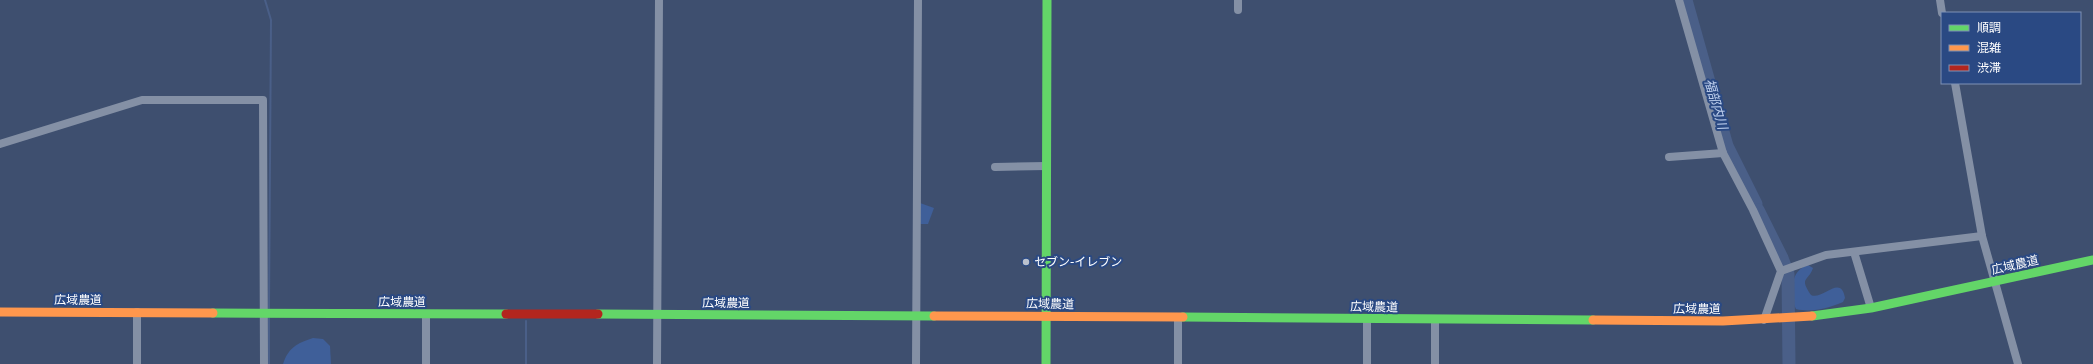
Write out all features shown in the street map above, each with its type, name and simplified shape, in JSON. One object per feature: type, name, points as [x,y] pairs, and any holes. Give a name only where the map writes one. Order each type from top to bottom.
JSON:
[{"type":"street","points":[[657,364],[659,0]]},
{"type":"street","points":[[916,364],[918,0]]},
{"type":"street","points":[[1046,364],[1047,0]]},
{"type":"street","points":[[1238,0],[1238,10]]},
{"type":"street","points":[[1679,0],[1723,153],[1784,270],[1764,320]]},
{"type":"street","points":[[1940,0],[1942,12]]},
{"type":"street","points":[[1955,84],[1982,236],[2018,364]]},
{"type":"street","points":[[0,144],[142,100],[263,100],[264,364]]},
{"type":"street","points":[[1669,157],[1723,153]]},
{"type":"street","points":[[995,166],[1046,166]]},
{"type":"street","points":[[1784,270],[1826,256],[1982,236]]},
{"type":"street","points":[[1854,252],[1871,308]]},
{"type":"street","name":"広域農道","points":[[0,312],[917,315],[1435,320],[1764,320],[1795,318],[1871,308],[2093,260]]},
{"type":"street","points":[[137,312],[137,364]]},
{"type":"street","points":[[426,314],[426,364]]},
{"type":"street","points":[[1178,317],[1178,364]]},
{"type":"street","points":[[1367,319],[1367,364]]},
{"type":"street","points":[[1435,320],[1435,364]]},
{"type":"shaded area","points":[[920,203],[934,208],[928,224],[920,224]]},
{"type":"shaded area","points":[[1808,265],[1813,268],[1805,282],[1811,295],[1815,296],[1831,289],[1840,288],[1843,291],[1845,298],[1843,302],[1820,309],[1796,309],[1792,297],[1794,277],[1802,268]]},
{"type":"shaded area","points":[[313,338],[323,339],[330,346],[331,364],[283,364],[290,350],[298,344]]},
{"type":"waterway","points":[[265,0],[271,20],[269,308]]},
{"type":"waterway","name":"福部内川","points":[[1686,0],[1727,146],[1756,204]]},
{"type":"waterway","name":"福部内川","points":[[1758,210],[1782,258],[1788,274],[1789,364]]},
{"type":"waterway","points":[[269,318],[269,364]]},
{"type":"waterway","points":[[526,321],[526,364]]},
{"type":"traffic: fast","points":[[1046,364],[1047,0]]},
{"type":"traffic: fast","points":[[1812,316],[1871,308],[2093,260]]},
{"type":"traffic: fast","points":[[213,313],[506,314]]},
{"type":"traffic: fast","points":[[598,314],[934,316]]},
{"type":"traffic: fast","points":[[1183,317],[1593,320]]},
{"type":"traffic: slow","points":[[0,312],[213,313]]},
{"type":"traffic: slow","points":[[934,316],[1183,317]]},
{"type":"traffic: slow","points":[[1593,320],[1723,321],[1812,316]]},
{"type":"traffic: jam","points":[[506,314],[598,314]]},
{"type":"place","name":"セブン-イレブン","points":[[1026,262]]}]
